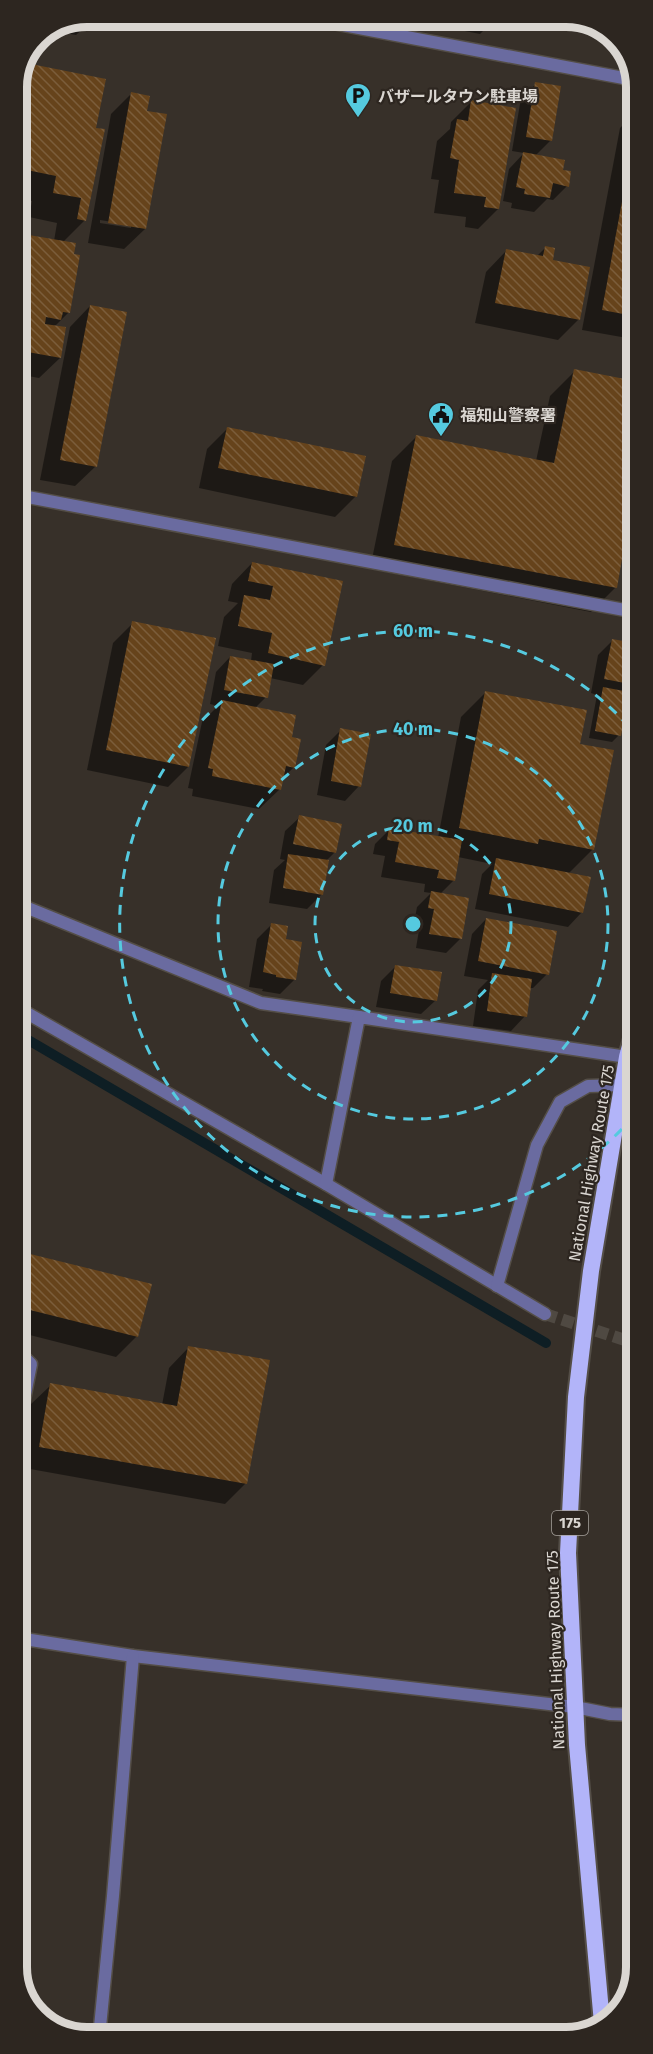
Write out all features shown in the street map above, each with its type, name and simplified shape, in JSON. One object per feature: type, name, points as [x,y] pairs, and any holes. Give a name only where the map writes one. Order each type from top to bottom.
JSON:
[{"type":"highway","name":"National Highway Route 175","points":[[601,2015],[575,1707],[568,1553],[576,1397],[591,1271],[626,1064]]},
{"type":"street","points":[[354,27],[625,78]]},
{"type":"street","points":[[27,497],[626,610]]},
{"type":"street","points":[[27,907],[261,1003],[626,1057]]},
{"type":"street","points":[[27,1013],[326,1184],[545,1314]]},
{"type":"street","points":[[326,1184],[359,1017]]},
{"type":"street","points":[[497,1286],[537,1145],[560,1102],[588,1086],[623,1084]]},
{"type":"street","points":[[615,1122],[626,1125]]},
{"type":"street","points":[[27,1360],[31,1364],[27,1384]]},
{"type":"street","points":[[27,1639],[133,1656],[626,1715]]},
{"type":"street","points":[[100,2027],[133,1656]]},
{"type":"building","points":[[32,64],[106,79],[96,128],[105,129],[86,221],[77,219],[81,198],[53,193],[56,176],[27,170],[27,87]]},
{"type":"building","points":[[535,82],[561,86],[552,141],[526,137]]},
{"type":"building","points":[[131,92],[150,96],[147,111],[167,114],[146,229],[108,223]]},
{"type":"building","points":[[471,100],[516,108],[499,209],[484,207],[486,197],[454,193],[459,160],[450,158],[457,119],[468,121]]},
{"type":"building","points":[[523,152],[565,160],[563,170],[571,171],[569,187],[553,183],[550,198],[524,194],[525,189],[516,187]]},
{"type":"building","points":[[626,180],[626,314],[602,310]]},
{"type":"building","points":[[27,235],[76,243],[74,254],[80,255],[70,313],[63,312],[61,320],[46,317],[45,324],[66,327],[61,358],[27,352]]},
{"type":"building","points":[[545,246],[555,248],[553,260],[590,267],[580,320],[495,303],[506,249],[543,256]]},
{"type":"building","points":[[90,305],[127,312],[97,467],[60,460]]},
{"type":"building","points":[[574,369],[626,379],[626,536],[617,588],[394,545],[416,435],[554,463]]},
{"type":"building","points":[[227,427],[366,456],[357,497],[218,468]]},
{"type":"building","points":[[252,562],[343,581],[325,666],[268,653],[272,633],[238,626],[244,595],[270,600],[273,586],[248,581]]},
{"type":"building","points":[[132,621],[216,638],[189,767],[106,750]]},
{"type":"building","points":[[612,639],[626,641],[626,683],[604,679]]},
{"type":"building","points":[[230,656],[274,664],[268,698],[224,690]]},
{"type":"building","points":[[603,687],[626,691],[626,708],[621,736],[595,731]]},
{"type":"building","points":[[485,691],[587,710],[580,744],[614,750],[594,850],[539,839],[538,844],[459,828]]},
{"type":"building","points":[[222,700],[296,715],[292,737],[301,739],[295,768],[286,766],[281,790],[212,776],[213,769],[208,768]]},
{"type":"building","points":[[340,728],[371,734],[361,787],[331,781]]},
{"type":"building","points":[[299,815],[342,824],[336,853],[293,844]]},
{"type":"building","points":[[389,828],[462,840],[455,881],[437,878],[439,870],[395,862],[399,842],[387,840]]},
{"type":"building","points":[[288,854],[329,860],[323,895],[283,888]]},
{"type":"building","points":[[496,858],[591,877],[583,913],[489,894]]},
{"type":"building","points":[[431,891],[469,898],[462,939],[429,934],[434,909],[428,908]]},
{"type":"building","points":[[486,918],[557,931],[549,975],[478,961]]},
{"type":"building","points":[[271,923],[288,926],[286,939],[302,942],[296,980],[263,972]]},
{"type":"building","points":[[395,965],[442,972],[437,1001],[390,993]]},
{"type":"building","points":[[492,973],[532,979],[527,1017],[487,1011]]},
{"type":"building","points":[[27,1253],[152,1284],[138,1337],[27,1309]]},
{"type":"building","points":[[188,1346],[270,1360],[247,1484],[39,1447],[50,1383],[177,1406]]},
{"type":"waterway","points":[[27,1039],[546,1343]]},
{"type":"tunnel","points":[[545,1314],[626,1340]]},
{"type":"place","name":"バザールタウン駐車場","points":[[358,119]]},
{"type":"place","name":"福知山警察署","points":[[441,438]]}]
